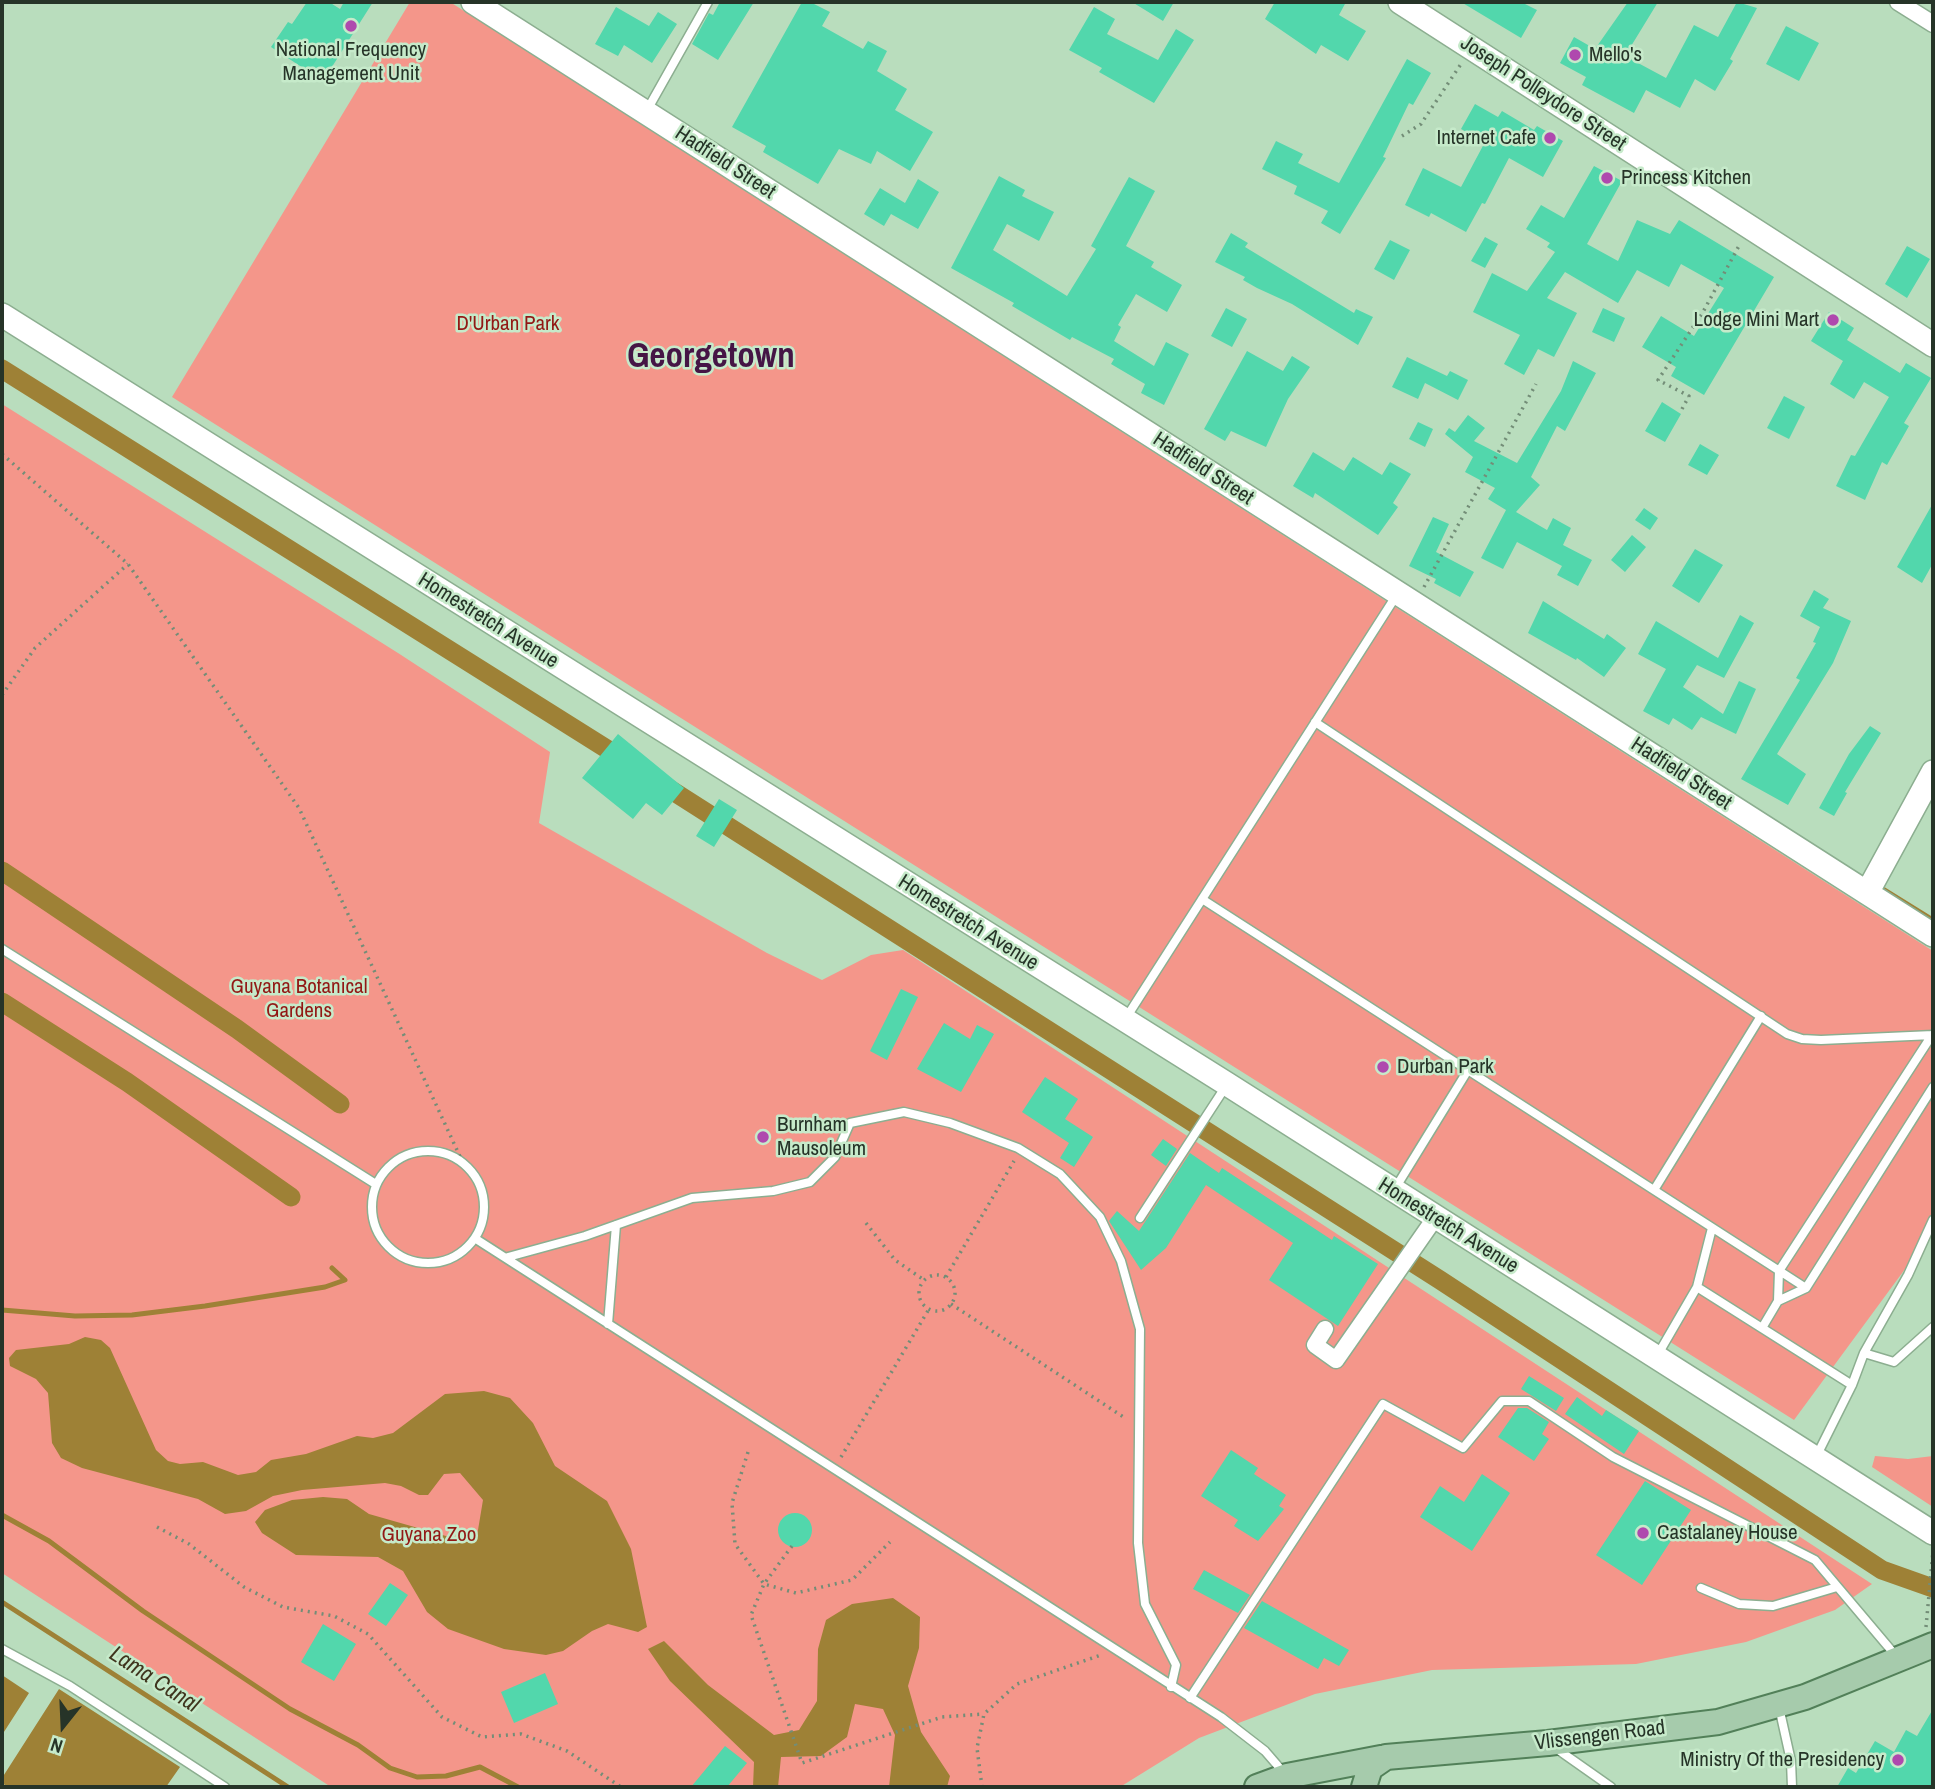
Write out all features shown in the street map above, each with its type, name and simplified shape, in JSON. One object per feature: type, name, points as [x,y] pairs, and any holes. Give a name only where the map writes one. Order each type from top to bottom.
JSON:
[{"type":"main road","name":"Vlissengen Road","points":[[1257,1787],[1296,1782],[1386,1757],[1548,1743],[1718,1722],[1779,1706],[1901,1660],[1933,1644]]},
{"type":"main road","points":[[1363,1787],[1370,1768],[1386,1757]]},
{"type":"street","name":"Joseph Polleydore Street","points":[[1400,2],[1933,345]]},
{"type":"street","points":[[1898,2],[1933,24]]},
{"type":"street","name":"Hadfield Street","points":[[482,4],[646,112],[1933,935]]},
{"type":"street","name":"Homestretch Avenue","points":[[2,315],[1657,1357],[1815,1459],[1933,1544]]},
{"type":"street","points":[[1867,893],[1933,772]]},
{"type":"street","points":[[1325,1329],[1315,1345],[1336,1360],[1435,1218]]},
{"type":"lane","points":[[646,112],[708,2]]},
{"type":"lane","points":[[1124,1021],[1315,722],[1407,598]]},
{"type":"lane","points":[[1315,722],[1761,1016],[1802,1039],[1933,1035]]},
{"type":"lane","points":[[1202,899],[1806,1288]]},
{"type":"lane","points":[[2,949],[374,1184]]},
{"type":"lane","points":[[1654,1190],[1761,1016]]},
{"type":"lane","points":[[1762,1328],[1778,1301],[1779,1271],[1933,1035]]},
{"type":"lane","points":[[1394,1192],[1468,1070]]},
{"type":"lane","points":[[1140,1218],[1227,1084]]},
{"type":"lane","points":[[1778,1301],[1806,1288],[1933,1087]]},
{"type":"lane","points":[[508,1257],[616,1225],[692,1198],[774,1191],[810,1182],[835,1157],[850,1123],[904,1112],[950,1123],[1021,1150],[1060,1174],[1100,1217],[1121,1261],[1140,1329],[1138,1544],[1145,1604],[1176,1665],[1171,1687]]},
{"type":"lane","points":[[437,1149],[463,1163],[471,1168],[486,1202],[476,1239],[449,1260],[416,1263],[386,1247],[371,1217],[374,1184],[400,1156],[437,1149]]},
{"type":"lane","points":[[1815,1459],[1852,1385],[1864,1353],[1908,1275],[1933,1220]]},
{"type":"lane","points":[[608,1324],[616,1225]]},
{"type":"lane","points":[[1657,1357],[1698,1287],[1712,1228]]},
{"type":"lane","points":[[476,1239],[508,1257],[833,1470],[1237,1729],[1296,1782]]},
{"type":"lane","points":[[1698,1287],[1852,1385]]},
{"type":"lane","points":[[1864,1353],[1894,1362],[1933,1327]]},
{"type":"lane","points":[[1190,1699],[1384,1404],[1463,1448],[1502,1401],[1529,1401],[1613,1457],[1815,1560],[1901,1660]]},
{"type":"lane","points":[[1701,1588],[1739,1604],[1773,1606],[1837,1587]]},
{"type":"lane","points":[[2,1649],[70,1686],[225,1787]]},
{"type":"lane","points":[[1779,1706],[1791,1761],[1792,1787]]},
{"type":"lane","points":[[1548,1743],[1611,1787]]},
{"type":"path","points":[[1402,136],[1421,124],[1457,72],[1470,47]]},
{"type":"path","points":[[1682,409],[1689,396],[1658,380],[1703,312],[1729,262],[1751,228]]},
{"type":"path","points":[[1407,598],[1536,384]]},
{"type":"path","points":[[2,454],[128,564],[299,808],[463,1163]]},
{"type":"path","points":[[2,695],[35,648],[128,564]]},
{"type":"path","points":[[946,1277],[1021,1150]]},
{"type":"path","points":[[866,1223],[895,1260],[924,1280]]},
{"type":"path","points":[[934,1275],[946,1277],[955,1292],[951,1304],[941,1310],[929,1309],[919,1296],[924,1280],[934,1275]]},
{"type":"path","points":[[951,1304],[1139,1427]]},
{"type":"path","points":[[833,1470],[929,1309]]},
{"type":"path","points":[[748,1451],[732,1503],[735,1544],[764,1584],[796,1593],[852,1580],[890,1542]]},
{"type":"path","points":[[157,1527],[189,1544],[244,1587],[283,1607],[334,1616],[368,1634],[442,1717],[482,1737],[521,1734],[567,1751],[621,1787]]},
{"type":"path","points":[[1928,1609],[1933,1544]]},
{"type":"path","points":[[792,1546],[764,1584],[751,1615],[802,1763],[942,1717],[984,1714]]},
{"type":"path","points":[[982,1787],[977,1748],[984,1714],[1017,1684],[1113,1650]]},
{"type":"green space","name":"D'Urban Park","points":[[410,2],[450,2],[1933,951],[1933,1231],[1794,1420],[172,397]]},
{"type":"green space","name":"Guyana Botanical Gardens","points":[[2,404],[550,752],[539,823],[767,953],[822,980],[871,955],[903,950],[1872,1584],[1835,1610],[1746,1642],[1636,1664],[1432,1670],[1315,1694],[1199,1738],[1120,1787],[331,1787],[2,1573]]},
{"type":"green space","points":[[1875,1456],[1908,1459],[1933,1456],[1933,1507],[1872,1467]]},
{"type":"shaded area","points":[[85,1337],[101,1340],[110,1348],[156,1450],[168,1461],[180,1464],[203,1462],[238,1475],[256,1472],[271,1460],[306,1454],[357,1436],[373,1438],[393,1433],[445,1394],[484,1391],[510,1398],[533,1423],[555,1466],[607,1501],[631,1549],[647,1627],[638,1632],[608,1624],[592,1631],[563,1651],[546,1655],[504,1649],[448,1629],[427,1612],[403,1571],[378,1557],[296,1555],[262,1533],[255,1522],[265,1510],[292,1500],[323,1497],[347,1499],[369,1514],[467,1542],[477,1536],[483,1500],[460,1473],[444,1474],[428,1495],[419,1495],[401,1486],[385,1483],[302,1490],[273,1496],[246,1511],[225,1514],[198,1499],[82,1468],[61,1458],[52,1443],[48,1393],[36,1379],[10,1366],[9,1358],[16,1350],[69,1344]]},
{"type":"shaded area","points":[[893,1598],[920,1617],[919,1648],[908,1686],[921,1732],[950,1776],[947,1787],[889,1787],[895,1735],[883,1709],[855,1704],[847,1737],[821,1756],[781,1757],[778,1787],[753,1787],[754,1762],[670,1681],[648,1649],[664,1641],[708,1685],[774,1735],[799,1730],[817,1701],[818,1649],[826,1620],[852,1604]]},
{"type":"shaded area","points":[[2,1675],[29,1693],[2,1735]]},
{"type":"shaded area","points":[[59,1689],[180,1767],[166,1787],[8,1787],[2,1783],[2,1778]]},
{"type":"building","points":[[307,2],[329,2],[340,9],[344,2],[373,2],[323,81],[271,47],[288,22],[292,24]]},
{"type":"building","points":[[720,2],[754,2],[718,60],[692,44],[709,13],[713,15]]},
{"type":"building","points":[[802,2],[810,2],[830,12],[822,26],[863,49],[868,41],[887,51],[877,71],[907,89],[895,110],[933,132],[910,171],[877,151],[871,164],[839,149],[818,184],[763,152],[766,146],[732,127]]},
{"type":"building","points":[[1132,2],[1174,2],[1163,21]]},
{"type":"building","points":[[1275,2],[1346,2],[1339,15],[1366,31],[1348,61],[1321,45],[1316,54],[1265,19]]},
{"type":"building","points":[[1461,2],[1521,2],[1537,10],[1521,38]]},
{"type":"building","points":[[1628,2],[1658,2],[1625,56],[1666,78],[1694,25],[1718,37],[1737,2],[1757,8],[1730,59],[1733,61],[1715,91],[1695,79],[1680,108],[1646,90],[1634,113],[1582,85],[1586,77],[1560,63],[1574,37],[1595,49]]},
{"type":"building","points":[[616,7],[649,26],[658,12],[677,24],[652,63],[624,45],[618,56],[595,44]]},
{"type":"building","points":[[1094,7],[1115,19],[1107,34],[1158,60],[1176,29],[1194,40],[1154,103],[1099,72],[1102,68],[1069,50]]},
{"type":"building","points":[[1786,26],[1819,43],[1799,81],[1766,64]]},
{"type":"building","points":[[1407,59],[1431,73],[1413,105],[1409,103],[1383,157],[1386,158],[1340,234],[1321,223],[1328,211],[1294,194],[1297,186],[1262,169],[1276,141],[1303,154],[1298,163],[1339,183]]},
{"type":"building","points":[[1475,104],[1498,117],[1502,111],[1534,130],[1537,126],[1563,141],[1543,177],[1509,158],[1485,204],[1482,203],[1466,232],[1431,213],[1429,217],[1405,205],[1423,168],[1461,187],[1485,142],[1461,129]]},
{"type":"building","points":[[1594,166],[1622,181],[1587,244],[1618,261],[1637,220],[1670,234],[1679,220],[1774,277],[1704,395],[1671,376],[1676,367],[1642,347],[1661,316],[1694,336],[1724,288],[1681,264],[1669,287],[1637,270],[1618,303],[1565,272],[1547,298],[1577,313],[1554,357],[1538,349],[1524,375],[1504,364],[1520,335],[1473,312],[1492,273],[1527,291],[1555,252],[1547,247],[1550,243],[1526,229],[1541,205],[1564,218]]},
{"type":"building","points":[[999,176],[1025,190],[1022,196],[1054,212],[1039,241],[1007,224],[993,250],[1067,296],[1096,249],[1091,246],[1129,177],[1155,191],[1126,246],[1154,262],[1151,267],[1182,285],[1167,312],[1136,294],[1118,325],[1121,327],[1114,341],[1154,366],[1166,342],[1189,354],[1164,405],[1141,393],[1145,384],[1111,364],[1114,359],[1072,337],[1070,340],[1012,306],[1014,303],[951,268]]},
{"type":"building","points":[[918,179],[939,192],[918,229],[891,214],[884,226],[864,214],[880,188],[905,203]]},
{"type":"building","points":[[1231,233],[1248,243],[1245,247],[1354,313],[1356,309],[1373,317],[1358,345],[1292,304],[1257,288],[1243,280],[1245,277],[1215,262]]},
{"type":"building","points":[[1485,237],[1498,244],[1485,268],[1471,261]]},
{"type":"building","points":[[1390,240],[1410,250],[1394,280],[1374,269]]},
{"type":"building","points":[[1907,246],[1930,259],[1907,298],[1885,284]]},
{"type":"building","points":[[1226,308],[1247,319],[1232,347],[1211,336]]},
{"type":"building","points":[[1603,308],[1625,318],[1614,342],[1592,332]]},
{"type":"building","points":[[1829,312],[1854,328],[1847,340],[1900,373],[1906,363],[1931,378],[1904,423],[1909,426],[1887,465],[1882,462],[1865,500],[1836,486],[1851,455],[1855,456],[1889,397],[1864,382],[1854,399],[1830,384],[1843,361],[1811,341]]},
{"type":"building","points":[[1247,351],[1283,371],[1292,356],[1310,367],[1288,399],[1266,447],[1231,431],[1225,441],[1204,429]]},
{"type":"building","points":[[1407,357],[1447,376],[1450,371],[1468,380],[1458,400],[1425,383],[1418,399],[1392,387]]},
{"type":"building","points":[[1573,361],[1596,373],[1565,431],[1557,426],[1531,477],[1540,485],[1516,512],[1547,530],[1553,518],[1571,528],[1563,545],[1592,560],[1578,586],[1557,575],[1562,566],[1517,542],[1503,569],[1481,558],[1506,510],[1488,499],[1495,488],[1465,472],[1473,457],[1445,434],[1449,428],[1455,432],[1468,415],[1485,428],[1474,441],[1517,463],[1561,391]]},
{"type":"building","points":[[1784,396],[1805,407],[1789,439],[1767,428]]},
{"type":"building","points":[[1662,402],[1681,414],[1665,442],[1645,431]]},
{"type":"building","points":[[1418,422],[1433,429],[1425,447],[1409,439]]},
{"type":"building","points":[[1700,444],[1719,455],[1707,475],[1688,465]]},
{"type":"building","points":[[1313,452],[1344,471],[1353,457],[1382,475],[1390,462],[1411,474],[1393,503],[1398,507],[1378,535],[1315,493],[1313,498],[1293,486]]},
{"type":"building","points":[[1933,503],[1933,563],[1922,583],[1897,567]]},
{"type":"building","points":[[1644,508],[1658,518],[1650,530],[1635,520]]},
{"type":"building","points":[[1433,517],[1449,524],[1436,552],[1474,572],[1460,597],[1434,583],[1436,579],[1409,566]]},
{"type":"building","points":[[1632,535],[1646,547],[1625,572],[1611,560]]},
{"type":"building","points":[[1695,549],[1723,565],[1699,603],[1672,586]]},
{"type":"building","points":[[1814,590],[1829,599],[1823,608],[1851,621],[1833,663],[1777,754],[1806,774],[1788,805],[1741,779],[1800,680],[1796,678],[1816,643],[1813,642],[1820,627],[1800,616]]},
{"type":"building","points":[[1543,601],[1604,639],[1607,634],[1626,648],[1604,677],[1577,658],[1576,660],[1528,633]]},
{"type":"building","points":[[1740,615],[1754,623],[1724,678],[1697,665],[1683,687],[1723,714],[1739,681],[1756,689],[1736,734],[1701,717],[1692,730],[1673,718],[1669,725],[1643,711],[1666,669],[1638,654],[1656,621],[1718,658]]},
{"type":"building","points":[[1870,726],[1881,733],[1845,792],[1847,793],[1834,816],[1819,808],[1849,754]]},
{"type":"building","points":[[618,734],[684,788],[662,815],[646,803],[633,819],[582,778]]},
{"type":"building","points":[[719,799],[737,810],[714,847],[696,836]]},
{"type":"building","points":[[901,989],[918,997],[887,1060],[870,1051]]},
{"type":"building","points":[[944,1023],[970,1039],[977,1025],[994,1034],[961,1092],[917,1069]]},
{"type":"building","points":[[1045,1077],[1078,1099],[1065,1119],[1093,1137],[1074,1167],[1060,1158],[1069,1143],[1022,1112]]},
{"type":"building","points":[[1163,1139],[1177,1149],[1166,1166],[1151,1155]]},
{"type":"building","points":[[1190,1153],[1219,1173],[1222,1168],[1332,1240],[1334,1236],[1378,1264],[1338,1326],[1269,1280],[1293,1243],[1206,1185],[1166,1248],[1141,1270],[1109,1221],[1117,1211],[1139,1231]]},
{"type":"building","points":[[1529,1376],[1564,1398],[1556,1411],[1521,1389]]},
{"type":"building","points":[[1577,1397],[1602,1416],[1606,1410],[1639,1431],[1624,1454],[1565,1414]]},
{"type":"building","points":[[1518,1408],[1527,1408],[1549,1422],[1542,1434],[1549,1439],[1534,1461],[1498,1437]]},
{"type":"building","points":[[1231,1450],[1258,1468],[1254,1474],[1286,1495],[1279,1506],[1284,1509],[1258,1541],[1234,1526],[1238,1520],[1201,1496]]},
{"type":"building","points":[[1482,1474],[1510,1493],[1472,1551],[1420,1517],[1440,1486],[1464,1502]]},
{"type":"building","name":"Castalaney House","points":[[1645,1481],[1691,1510],[1642,1585],[1596,1555]]},
{"type":"building","points":[[795,1513],[807,1518],[812,1530],[807,1542],[795,1547],[783,1542],[778,1530],[783,1518]]},
{"type":"building","points":[[1204,1570],[1250,1595],[1238,1613],[1193,1589]]},
{"type":"building","points":[[390,1583],[408,1595],[386,1626],[368,1614]]},
{"type":"building","points":[[1262,1601],[1349,1650],[1339,1666],[1324,1658],[1318,1669],[1244,1628]]},
{"type":"building","points":[[323,1624],[356,1644],[334,1681],[301,1662]]},
{"type":"building","points":[[545,1673],[558,1704],[514,1723],[501,1692]]},
{"type":"building","name":"Ministry Of the Presidency","points":[[1933,1709],[1933,1787],[1837,1787],[1848,1768],[1856,1773],[1875,1741],[1894,1752],[1906,1730],[1917,1736]]},
{"type":"building","points":[[725,1746],[747,1763],[727,1787],[691,1787]]},
{"type":"waterway","points":[[2,369],[626,761]]},
{"type":"waterway","points":[[657,781],[1440,1280],[1882,1570],[1933,1588]]},
{"type":"waterway","points":[[2,871],[237,1029],[340,1104]]},
{"type":"waterway","points":[[1883,889],[1933,920]]},
{"type":"waterway","points":[[2,1002],[127,1082],[291,1197]]},
{"type":"waterway","points":[[2,1310],[75,1316],[132,1315],[205,1306],[325,1287],[345,1280],[332,1268]]},
{"type":"waterway","points":[[2,1515],[49,1541],[143,1611],[290,1709],[358,1745],[390,1768],[417,1777],[446,1776],[480,1767],[518,1787]]},
{"type":"waterway","name":"Lama Canal","points":[[2,1602],[288,1787]]},
{"type":"place","name":"National Frequency Management Unit","points":[[351,26]]},
{"type":"place","name":"Mello's","points":[[1575,55]]},
{"type":"place","name":"Internet Cafe","points":[[1550,138]]},
{"type":"place","name":"Princess Kitchen","points":[[1607,178]]},
{"type":"place","name":"Lodge Mini Mart","points":[[1833,320]]},
{"type":"place","name":"Durban Park","points":[[1383,1067]]},
{"type":"place","name":"Burnham Mausoleum","points":[[763,1137]]},
{"type":"place","name":"Castalaney House","points":[[1643,1533]]},
{"type":"place","name":"Ministry Of the Presidency","points":[[1898,1760]]},
{"type":"district","name":"Georgetown","points":[[711,358]]},
{"type":"park label","name":"Guyana Zoo","points":[[429,1535]]}]
